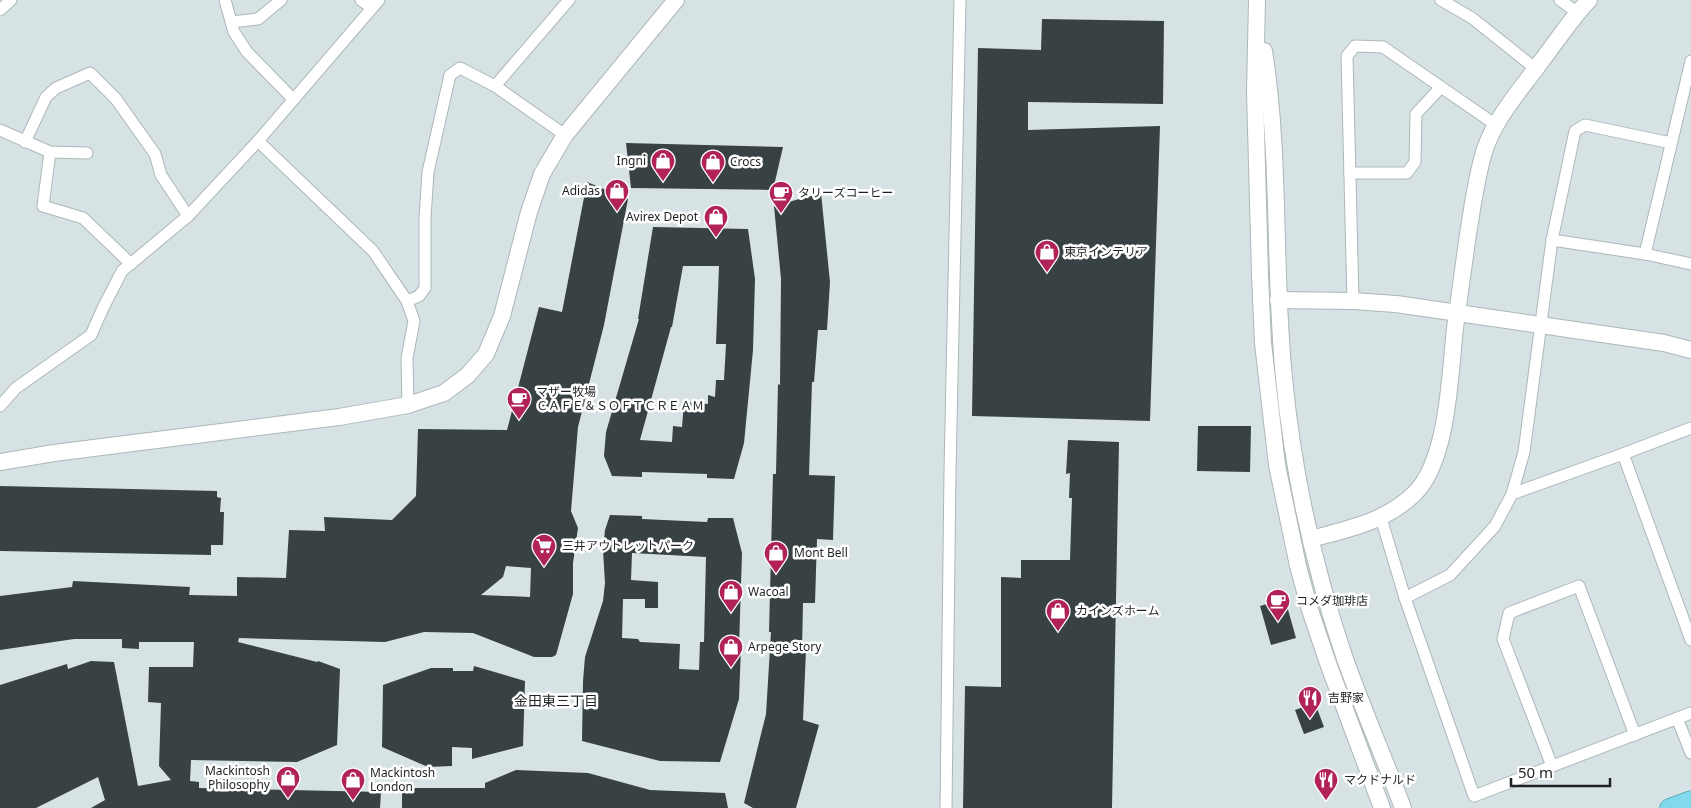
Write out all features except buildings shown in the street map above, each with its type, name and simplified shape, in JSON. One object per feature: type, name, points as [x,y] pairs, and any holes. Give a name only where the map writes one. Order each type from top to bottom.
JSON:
[{"type":"main road","points":[[1669,808],[1691,800]]},
{"type":"street","points":[[0,10],[11,0]]},
{"type":"street","points":[[224,0],[234,32],[247,52],[293,99]]},
{"type":"street","points":[[231,22],[258,18],[281,0]]},
{"type":"street","points":[[0,406],[16,388],[91,335],[102,308],[122,271],[188,216],[258,141],[376,4],[361,0]]},
{"type":"street","points":[[495,86],[569,0]]},
{"type":"street","points":[[0,462],[338,417],[408,405],[444,393],[468,375],[486,354],[502,316],[529,212],[542,174],[565,135],[676,0]]},
{"type":"street","points":[[946,808],[950,483],[960,0]]},
{"type":"street","points":[[1441,0],[1472,18],[1536,68]]},
{"type":"street","points":[[1560,0],[1578,12]]},
{"type":"street","points":[[1311,539],[1381,518],[1415,494],[1427,478],[1435,459],[1445,415],[1476,177],[1486,146],[1496,125],[1536,68],[1589,0]]},
{"type":"street","points":[[1257,7],[1270,90],[1276,184],[1278,300],[1293,456],[1311,539],[1345,659],[1403,808]]},
{"type":"street","points":[[1257,7],[1255,92],[1260,275],[1263,343],[1277,465],[1298,566],[1310,610],[1382,808]]},
{"type":"street","points":[[1352,301],[1347,56],[1355,46],[1383,47],[1496,125]]},
{"type":"street","points":[[1645,254],[1691,61]]},
{"type":"street","points":[[408,301],[419,296],[424,288],[428,172],[450,75],[460,68],[495,86],[565,135]]},
{"type":"street","points":[[25,142],[46,97],[56,88],[90,73],[116,98],[155,154],[161,174],[188,216]]},
{"type":"street","points":[[1350,173],[1407,173],[1415,162],[1416,114],[1441,88]]},
{"type":"street","points":[[1405,598],[1450,575],[1495,526],[1512,494],[1524,452],[1552,240],[1575,131],[1585,125],[1671,143]]},
{"type":"street","points":[[0,130],[50,152],[87,152]]},
{"type":"street","points":[[258,141],[373,251],[408,301],[414,321],[407,358],[408,405]]},
{"type":"street","points":[[50,152],[42,206],[84,218],[131,264]]},
{"type":"street","points":[[1552,240],[1645,254],[1691,264]]},
{"type":"street","points":[[1278,300],[1352,301],[1396,304],[1664,342],[1691,350]]},
{"type":"street","points":[[1512,494],[1691,428]]},
{"type":"street","points":[[1623,454],[1691,640]]},
{"type":"street","points":[[1381,518],[1405,598],[1474,796],[1691,713]]},
{"type":"street","points":[[1552,766],[1504,640],[1509,613],[1579,586],[1635,735]]},
{"type":"street","points":[[1677,718],[1691,753]]},
{"type":"place","name":"Ingni","points":[[663,182]]},
{"type":"place","name":"Crocs","points":[[713,183]]},
{"type":"place","name":"Adidas","points":[[617,212]]},
{"type":"place","name":"タリーズコーヒー","points":[[781,214]]},
{"type":"place","name":"Avirex Depot","points":[[716,238]]},
{"type":"place","name":"東京インテリア","points":[[1047,273]]},
{"type":"place","name":"マザー牧場 ＣＡＦＥ＆ＳＯＦＴＣＲＥＡＭ","points":[[519,420]]},
{"type":"place","name":"三井アウトレットパーク","points":[[544,567]]},
{"type":"place","name":"Mont Bell","points":[[776,574]]},
{"type":"place","name":"Wacoal","points":[[731,613]]},
{"type":"place","name":"コメダ珈琲店","points":[[1278,622]]},
{"type":"place","name":"カインズホーム","points":[[1058,632]]},
{"type":"place","name":"Arpege Story","points":[[731,668]]},
{"type":"place","name":"吉野家","points":[[1310,719]]},
{"type":"place","name":"Mackintosh Philosophy","points":[[288,799]]},
{"type":"place","name":"Mackintosh London","points":[[353,801]]},
{"type":"place","name":"マクドナルド","points":[[1326,801]]},
{"type":"district","name":"金田東三丁目","points":[[556,701]]}]
